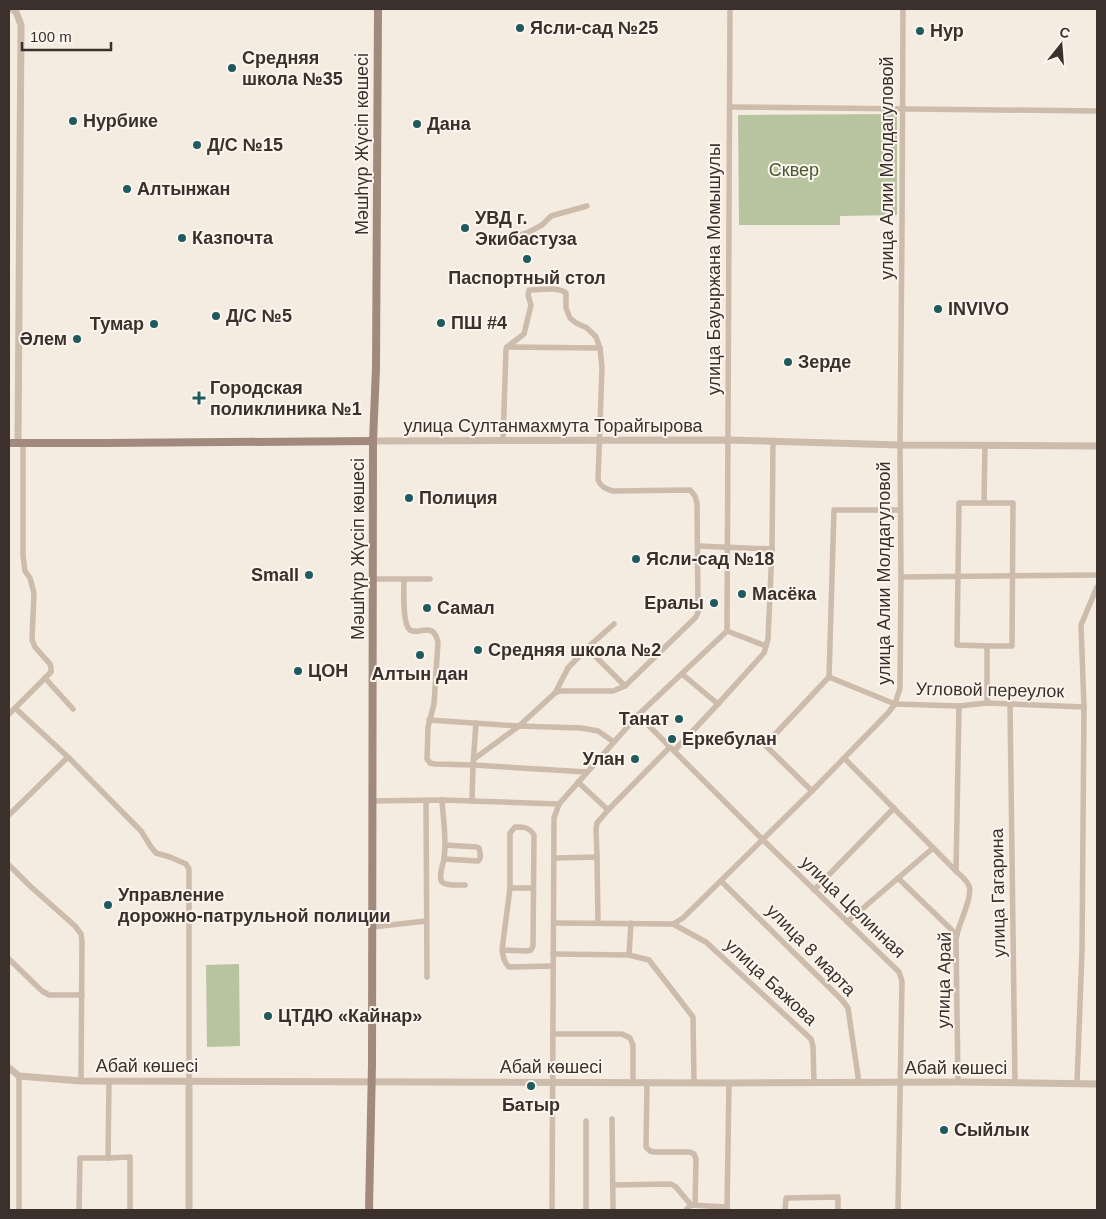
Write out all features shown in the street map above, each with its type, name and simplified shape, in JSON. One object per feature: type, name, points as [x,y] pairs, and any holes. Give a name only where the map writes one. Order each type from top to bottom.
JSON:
[{"type":"main road","name":"Мәшһүр Жүсіп көшесі","points":[[370,1210],[372,1082],[373,441],[376,358],[378,9]]},
{"type":"main road","name":"улица Султанмахмута Торайгырова","points":[[9,443],[373,441]]},
{"type":"street","points":[[9,714],[51,672],[50,664],[35,648],[32,640],[34,593],[30,578],[25,571],[23,556],[21,443],[21,25],[16,12],[12,9]]},
{"type":"street","name":"улица Бауыржана Момышулы","points":[[727,631],[730,9]]},
{"type":"street","name":"улица Алии Молдагуловой","points":[[674,924],[683,918],[721,881],[888,713],[895,704],[900,688],[903,9]]},
{"type":"street","points":[[730,107],[1097,111]]},
{"type":"street","points":[[508,239],[529,232],[551,216],[587,206]]},
{"type":"street","points":[[503,441],[505,356],[507,347],[524,334],[532,305],[528,295],[529,290],[564,291],[566,293],[566,308],[570,318],[587,328],[596,337],[600,348],[602,368],[598,480],[600,485],[613,491],[690,490],[697,503],[698,612],[696,618],[625,686],[613,691],[555,693]]},
{"type":"street","points":[[507,347],[600,348]]},
{"type":"street","name":"улица Султанмахмута Торайгырова","points":[[373,441],[728,440],[900,445],[1097,446]]},
{"type":"street","points":[[598,923],[597,823],[608,810],[718,704],[764,653],[768,639],[772,548],[773,442]]},
{"type":"street","points":[[984,503],[985,445]]},
{"type":"street","points":[[959,503],[1013,503],[1012,576],[1012,646],[957,645],[959,503]]},
{"type":"street","points":[[812,791],[765,745],[829,676],[834,510],[900,510]]},
{"type":"street","points":[[698,546],[772,548]]},
{"type":"street","points":[[901,577],[1097,575]]},
{"type":"street","points":[[373,578],[430,579]]},
{"type":"street","points":[[404,580],[407,625],[410,630],[414,631],[423,629],[432,631],[437,635],[438,642],[434,704],[428,727],[427,759],[430,763],[473,762],[587,772]]},
{"type":"street","points":[[1077,1083],[1082,951],[1084,707],[1081,625],[1097,587]]},
{"type":"street","points":[[473,762],[519,726],[555,693],[568,668],[614,624]]},
{"type":"street","points":[[552,1210],[554,818],[559,804],[638,715],[727,631],[766,646]]},
{"type":"street","points":[[987,646],[987,703]]},
{"type":"street","points":[[587,648],[625,686]]},
{"type":"street","points":[[682,674],[718,704]]},
{"type":"street","points":[[829,676],[895,704]]},
{"type":"street","points":[[45,678],[72,709]]},
{"type":"street","name":"Угловой переулок","points":[[895,704],[958,706],[1010,703],[1084,707]]},
{"type":"street","name":"улица Гагарина","points":[[1010,703],[1015,1082]]},
{"type":"street","points":[[956,871],[958,706]]},
{"type":"street","points":[[16,708],[141,831],[156,853],[186,864],[189,870],[189,1210]]},
{"type":"street","name":"улица Целинная","points":[[638,715],[762,840],[899,972],[902,981],[898,1210]]},
{"type":"street","points":[[429,720],[476,724],[582,728],[598,731],[614,742]]},
{"type":"street","points":[[472,801],[476,724]]},
{"type":"street","points":[[9,815],[68,758]]},
{"type":"street","name":"улица Арай","points":[[844,758],[968,885],[970,895],[957,934],[958,1082]]},
{"type":"street","points":[[578,782],[608,810]]},
{"type":"street","points":[[426,800],[427,977]]},
{"type":"street","points":[[372,801],[442,800],[559,804]]},
{"type":"street","points":[[442,800],[445,846],[440,878],[445,884],[465,885]]},
{"type":"street","points":[[814,890],[894,808]]},
{"type":"street","points":[[502,950],[527,951],[531,950],[533,946],[534,835],[531,830],[524,827],[515,828],[510,833],[510,888],[502,950],[503,955],[509,967],[553,966]]},
{"type":"street","points":[[444,859],[478,861],[481,854],[477,847],[445,846]]},
{"type":"street","points":[[847,922],[933,848]]},
{"type":"street","points":[[554,858],[597,857]]},
{"type":"street","points":[[9,864],[30,886],[75,926],[81,934],[81,1081]]},
{"type":"street","points":[[898,878],[957,934]]},
{"type":"street","name":"улица 8 марта","points":[[721,881],[848,1008],[859,1083]]},
{"type":"street","points":[[510,888],[533,888]]},
{"type":"street","points":[[372,927],[426,921]]},
{"type":"street","points":[[554,923],[674,924]]},
{"type":"street","points":[[629,955],[630,924]]},
{"type":"street","name":"улица Бажова","points":[[674,924],[706,942],[811,1039],[813,1046],[814,1083]]},
{"type":"street","points":[[553,954],[629,955],[649,960],[693,1017],[694,1082]]},
{"type":"street","points":[[9,958],[42,991],[49,995],[82,995]]},
{"type":"street","points":[[553,1034],[622,1034],[630,1038],[633,1045],[632,1082]]},
{"type":"street","points":[[9,1068],[18,1076],[19,1210]]},
{"type":"street","name":"Абай көшесі","points":[[18,1076],[81,1081],[189,1082],[1015,1082],[1097,1084]]},
{"type":"street","points":[[108,1158],[110,1081]]},
{"type":"street","points":[[647,1082],[646,1147],[654,1152],[690,1152],[694,1154],[696,1159],[693,1205]]},
{"type":"street","points":[[613,1185],[671,1184],[693,1205],[727,1209],[729,1083]]},
{"type":"street","points":[[612,1119],[613,1210]]},
{"type":"street","points":[[586,1121],[586,1210]]},
{"type":"street","points":[[79,1210],[80,1158],[130,1156],[130,1210]]},
{"type":"street","points":[[785,1210],[786,1198],[838,1197],[838,1210]]},
{"type":"street","points":[[686,1210],[693,1205]]},
{"type":"green space","name":"Сквер","points":[[897,114],[897,215],[840,216],[840,225],[739,225],[738,115]]},
{"type":"green space","points":[[239,964],[240,1046],[207,1047],[206,965]]},
{"type":"place","name":"Ясли-сад №25","points":[[520,28]]},
{"type":"place","name":"Нур","points":[[920,31]]},
{"type":"place","name":"Средняя школа №35","points":[[232,68]]},
{"type":"place","name":"Нурбике","points":[[73,121]]},
{"type":"place","name":"Дана","points":[[417,124]]},
{"type":"place","name":"Д/С №15","points":[[197,145]]},
{"type":"place","name":"Алтынжан","points":[[127,189]]},
{"type":"place","name":"УВД г. Экибастуза","points":[[465,228]]},
{"type":"place","name":"Казпочта","points":[[182,238]]},
{"type":"place","name":"Паспортный стол","points":[[527,259]]},
{"type":"place","name":"INVIVO","points":[[938,309]]},
{"type":"place","name":"Д/С №5","points":[[216,316]]},
{"type":"place","name":"ПШ #4","points":[[441,323]]},
{"type":"place","name":"Тумар","points":[[154,324]]},
{"type":"place","name":"Әлем","points":[[77,339]]},
{"type":"place","name":"Зерде","points":[[788,362]]},
{"type":"place","name":"Городская поликлиника №1","points":[[199,398]]},
{"type":"place","name":"Полиция","points":[[409,498]]},
{"type":"place","name":"Ясли-сад №18","points":[[636,559]]},
{"type":"place","name":"Small","points":[[309,575]]},
{"type":"place","name":"Масёка","points":[[742,594]]},
{"type":"place","name":"Ералы","points":[[714,603]]},
{"type":"place","name":"Самал","points":[[427,608]]},
{"type":"place","name":"Средняя школа №2","points":[[478,650]]},
{"type":"place","name":"Алтын дан","points":[[420,655]]},
{"type":"place","name":"ЦОН","points":[[298,671]]},
{"type":"place","name":"Танат","points":[[679,719]]},
{"type":"place","name":"Еркебулан","points":[[672,739]]},
{"type":"place","name":"Улан","points":[[635,759]]},
{"type":"place","name":"Управление дорожно-патрульной полиции","points":[[108,905]]},
{"type":"place","name":"ЦТДЮ «Кайнар»","points":[[268,1016]]},
{"type":"place","name":"Батыр","points":[[531,1086]]},
{"type":"place","name":"Сыйлык","points":[[944,1130]]}]
